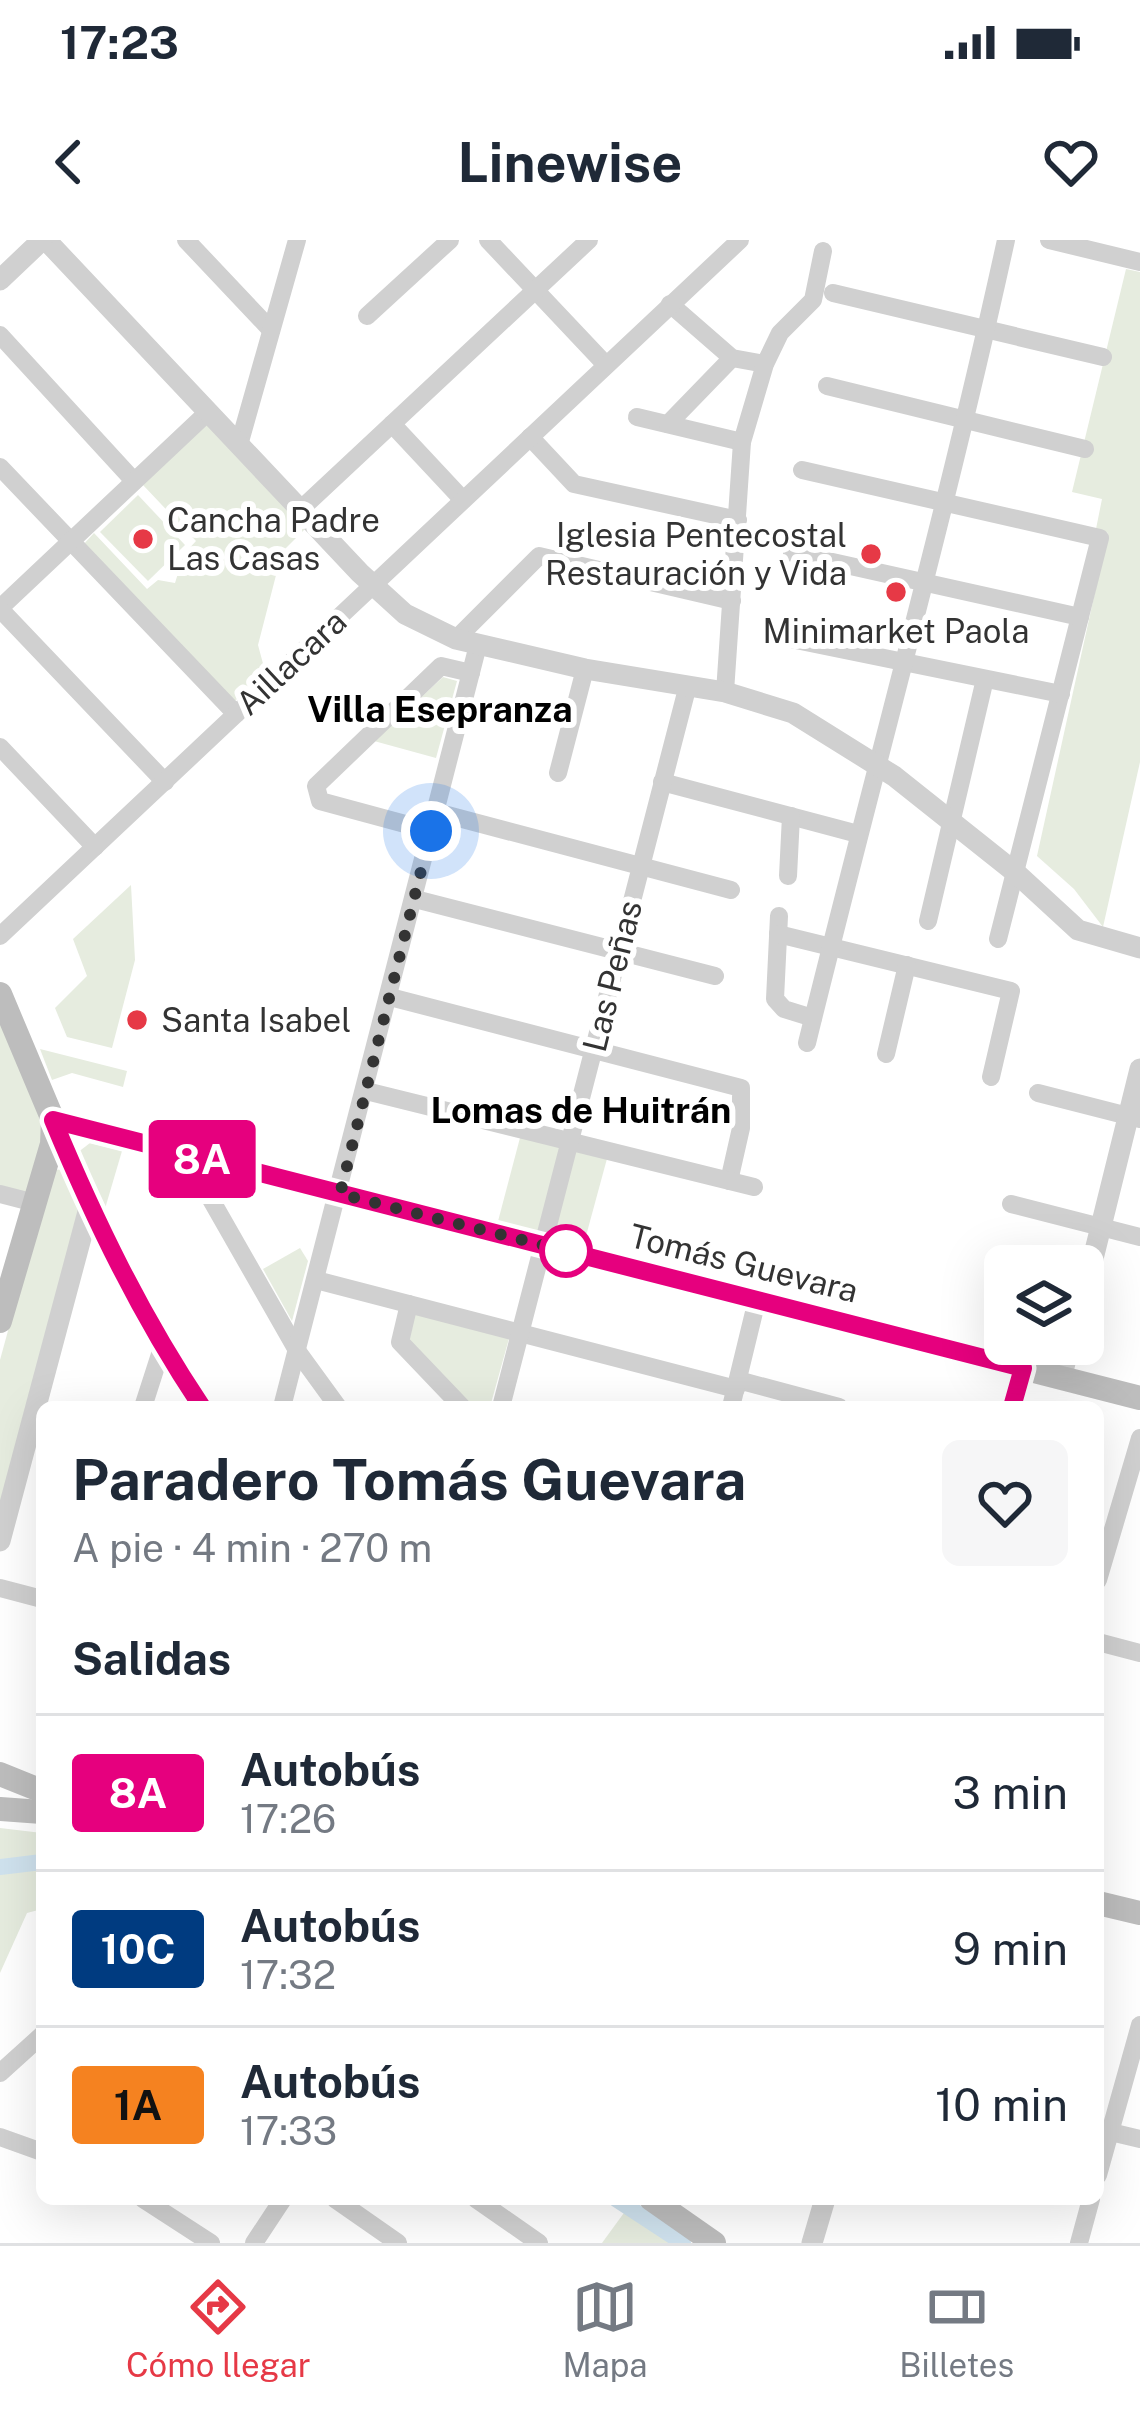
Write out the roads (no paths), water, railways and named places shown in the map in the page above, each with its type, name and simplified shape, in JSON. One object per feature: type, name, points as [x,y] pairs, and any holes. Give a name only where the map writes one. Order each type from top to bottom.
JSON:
[{"type":"main road","points":[[0,994],[53,1120],[52,1144],[4,1290],[0,1321]]},
{"type":"main road","name":"Tomás Guevara","points":[[53,1120],[1140,1398]]},
{"type":"main road","points":[[0,1774],[36,1791]]},
{"type":"main road","points":[[0,1809],[36,1795]]},
{"type":"main road","points":[[1104,1904],[1140,1913]]},
{"type":"main road","points":[[660,2205],[714,2243]]},
{"type":"street","points":[[0,280],[44,240],[404,614],[467,642],[585,669],[724,692],[793,713],[878,764],[1016,873],[1084,934],[1140,948]]},
{"type":"street","points":[[186,240],[271,330]]},
{"type":"street","points":[[239,446],[297,240]]},
{"type":"street","points":[[367,316],[450,240]]},
{"type":"street","points":[[488,240],[606,365]]},
{"type":"street","points":[[300,510],[589,240]]},
{"type":"street","name":"Aillacara","points":[[0,936],[740,240]]},
{"type":"street","points":[[807,1043],[906,664],[1006,240]]},
{"type":"street","points":[[1049,240],[1140,262]]},
{"type":"street","points":[[724,692],[742,442],[765,364],[780,333],[813,300],[824,250]]},
{"type":"street","points":[[833,293],[1103,356]]},
{"type":"street","points":[[670,304],[732,358],[765,364]]},
{"type":"street","points":[[0,335],[134,481]]},
{"type":"street","points":[[668,424],[732,358]]},
{"type":"street","points":[[826,386],[1085,449]]},
{"type":"street","points":[[165,782],[0,609],[208,412]]},
{"type":"street","points":[[637,417],[742,442]]},
{"type":"street","points":[[392,424],[463,500]]},
{"type":"street","points":[[530,437],[574,484],[738,520]]},
{"type":"street","points":[[0,467],[236,714]]},
{"type":"street","points":[[802,470],[1100,538],[998,939]]},
{"type":"street","points":[[792,553],[1080,617]]},
{"type":"street","points":[[284,1401],[471,674],[467,642],[539,556],[732,602]]},
{"type":"street","points":[[781,637],[1061,694]]},
{"type":"street","points":[[471,674],[441,666],[316,786],[320,801],[434,821],[731,890]]},
{"type":"street","points":[[558,773],[585,669]]},
{"type":"street","points":[[928,921],[985,679]]},
{"type":"street","name":"Las Peñas","points":[[503,1401],[688,685]]},
{"type":"street","points":[[0,747],[95,847]]},
{"type":"street","points":[[662,782],[858,834]]},
{"type":"street","points":[[788,876],[790,816]]},
{"type":"street","points":[[415,899],[715,976]]},
{"type":"street","points":[[813,1018],[784,1009],[775,999],[778,925],[830,947],[1011,991],[991,1077]]},
{"type":"street","points":[[886,1054],[907,965]]},
{"type":"street","points":[[390,997],[741,1088],[741,1128],[729,1181]]},
{"type":"street","points":[[1096,1245],[1134,1118],[1140,1069]]},
{"type":"street","points":[[366,1091],[754,1187]]},
{"type":"street","points":[[1038,1093],[1134,1118]]},
{"type":"street","points":[[53,1120],[89,1208],[162,1348],[198,1401]]},
{"type":"street","points":[[184,1154],[298,1352],[334,1401]]},
{"type":"street","points":[[0,1194],[35,1203]]},
{"type":"street","points":[[1011,1204],[1140,1237]]},
{"type":"street","points":[[37,1401],[89,1208]]},
{"type":"street","points":[[316,1280],[735,1392],[797,1401]]},
{"type":"street","points":[[735,1392],[757,1300]]},
{"type":"street","points":[[409,1304],[400,1342],[456,1401]]},
{"type":"street","points":[[145,1401],[162,1348]]},
{"type":"street","points":[[1014,1401],[1026,1365]]},
{"type":"street","points":[[1063,1378],[1066,1365]]},
{"type":"street","points":[[0,1541],[36,1406]]},
{"type":"street","points":[[1104,1560],[1140,1438]]},
{"type":"street","points":[[0,1588],[36,1597]]},
{"type":"street","points":[[1104,1644],[1140,1653]]},
{"type":"street","points":[[1140,2026],[1104,2130],[1140,2139]]},
{"type":"street","points":[[0,2073],[36,2041]]},
{"type":"street","points":[[0,2138],[36,2150]]},
{"type":"street","points":[[152,2205],[212,2243]]},
{"type":"street","points":[[254,2243],[279,2205]]},
{"type":"street","points":[[343,2205],[398,2243]]},
{"type":"street","points":[[485,2205],[539,2243]]},
{"type":"street","points":[[812,2243],[823,2205]]},
{"type":"street","points":[[1079,2243],[1089,2205]]},
{"type":"waterway","points":[[0,1867],[36,1863]]},
{"type":"waterway","points":[[625,2205],[683,2243]]},
{"type":"place","name":"Cancha Padre Las Casas","points":[[143,539]]},
{"type":"place","name":"Iglesia Pentecostal Restauración y Vida","points":[[871,554]]},
{"type":"place","name":"Minimarket Paola","points":[[896,592]]},
{"type":"place","name":"Santa Isabel","points":[[137,1020]]},
{"type":"district","name":"Villa Esepranza","points":[[440,709]]},
{"type":"district","name":"Lomas de Huitrán","points":[[581,1110]]}]
